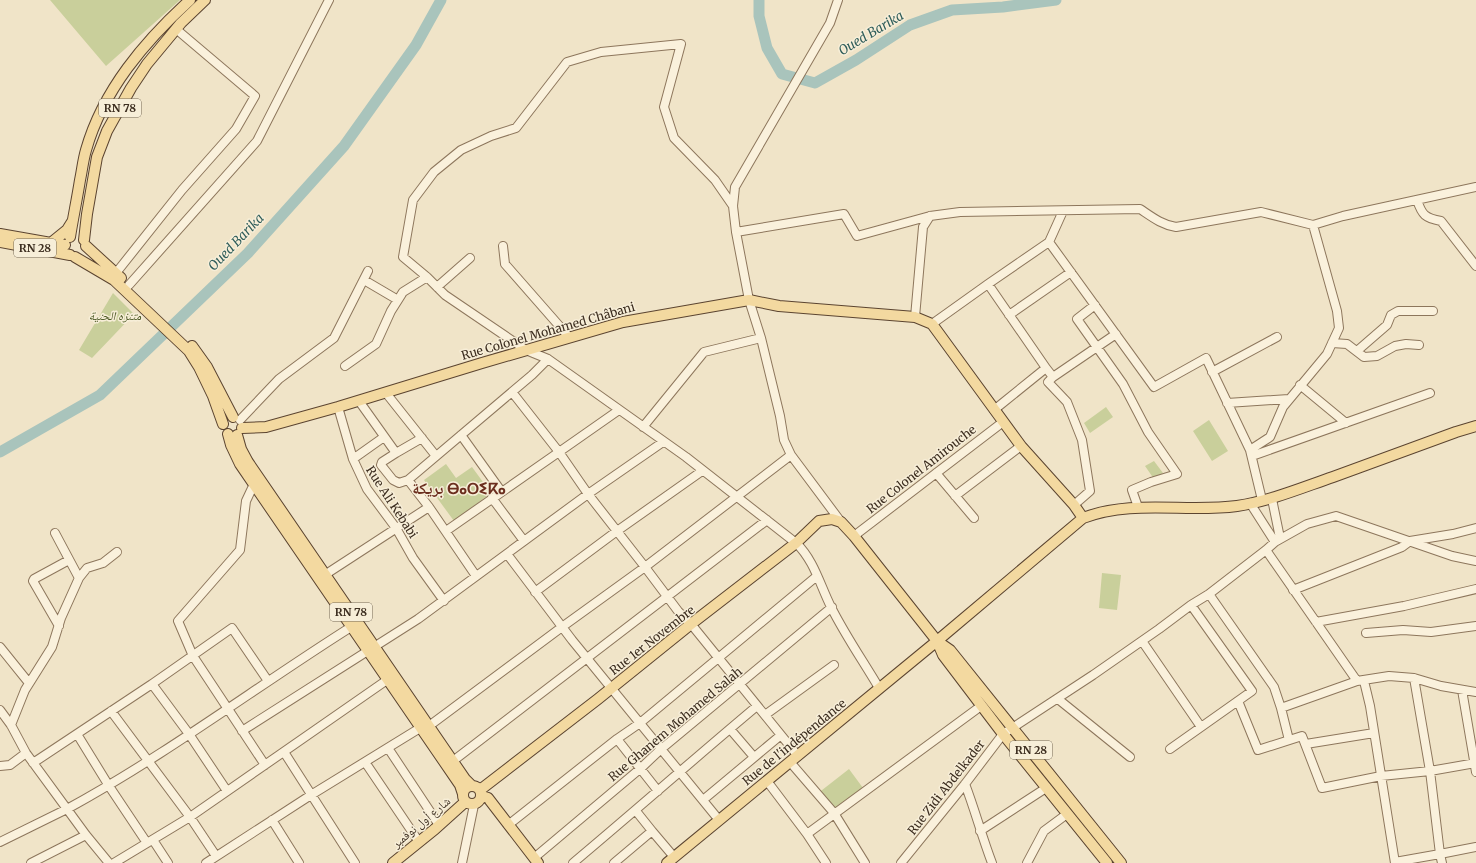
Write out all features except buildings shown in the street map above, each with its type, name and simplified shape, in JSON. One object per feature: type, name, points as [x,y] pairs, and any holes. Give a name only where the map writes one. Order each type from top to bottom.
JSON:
[{"type":"main road","name":"RN 78","points":[[51,244],[67,230],[73,220],[86,150],[103,108],[126,70],[145,45],[190,0]]},
{"type":"main road","name":"RN 78","points":[[205,0],[181,23],[147,64],[131,88],[108,131],[97,157],[88,207],[85,243],[191,348],[207,367],[236,427],[241,449],[248,462],[322,577],[424,727],[453,761],[465,779],[478,791]]},
{"type":"main road","points":[[73,220],[66,252],[114,280],[139,298]]},
{"type":"main road","name":"RN 28","points":[[0,234],[51,244]]},
{"type":"main road","points":[[51,244],[68,241],[79,237],[85,243],[85,249],[81,255],[72,256]]},
{"type":"main road","name":"RN 28","points":[[0,242],[72,256]]},
{"type":"main road","name":"Rue Colonel Mohamed Châbani","points":[[236,427],[266,427],[359,401],[623,322],[749,300],[778,306],[915,317],[932,324]]},
{"type":"main road","points":[[932,324],[1021,446],[1074,505],[1083,518],[1098,512],[1138,507],[1189,508],[1237,506],[1250,503],[1267,499],[1476,426]]},
{"type":"main road","points":[[191,348],[213,396],[224,430],[236,427],[240,464],[322,577],[350,627],[371,648],[387,680],[424,727],[460,785],[467,800]]},
{"type":"main road","name":"Rue de l'indépendance","points":[[671,860],[937,641],[1083,518]]},
{"type":"main road","name":"Rue 1er Novembre","points":[[478,791],[611,689],[691,624],[796,543],[819,520],[832,519],[841,522]]},
{"type":"main road","name":"RN 28","points":[[841,522],[854,536],[937,641],[943,655],[981,706],[1107,863]]},
{"type":"main road","name":"RN 28","points":[[937,641],[950,650],[1121,863]]},
{"type":"main road","points":[[467,800],[466,788],[478,791],[488,798],[536,861]]},
{"type":"main road","points":[[467,800],[480,801],[478,791]]},
{"type":"main road","name":"شارع أول نوفمبر","points":[[393,863],[467,800]]},
{"type":"street","points":[[129,285],[257,141],[329,0]]},
{"type":"street","points":[[838,0],[830,23],[777,116],[734,187],[733,206],[736,232],[749,300],[761,338],[780,416],[784,440],[791,454],[841,522]]},
{"type":"street","points":[[116,273],[182,190],[236,129],[255,96],[176,29]]},
{"type":"street","points":[[733,206],[715,180],[674,138],[664,107],[681,44],[601,52],[567,62],[516,128],[491,136],[461,150],[434,172],[413,200],[403,257],[427,277],[444,295],[526,350],[548,359],[686,457],[796,543],[810,559],[832,607],[879,688]]},
{"type":"street","points":[[736,232],[844,214],[857,236],[930,216],[960,212],[1140,209],[1160,223],[1176,227],[1261,212],[1313,226],[1343,216],[1476,187]]},
{"type":"street","points":[[1417,200],[1422,214],[1430,219],[1441,221],[1476,266]]},
{"type":"street","points":[[932,324],[1049,242],[1063,211]]},
{"type":"street","points":[[915,317],[923,227],[930,216]]},
{"type":"street","points":[[1251,453],[1270,437],[1283,407],[1327,354],[1339,328],[1337,311],[1313,226]]},
{"type":"street","points":[[1049,242],[1154,387],[1206,358],[1251,453],[1267,499],[1277,540]]},
{"type":"street","points":[[503,246],[505,264],[569,337]]},
{"type":"street","points":[[437,287],[470,258]]},
{"type":"street","points":[[236,427],[279,379],[334,338],[368,271]]},
{"type":"street","points":[[1009,315],[1071,272]]},
{"type":"street","points":[[345,366],[376,344],[391,311],[403,292],[427,277]]},
{"type":"street","points":[[364,280],[398,300]]},
{"type":"street","points":[[988,284],[1053,377]]},
{"type":"street","points":[[1095,306],[1077,319],[1123,384],[1148,432],[1177,474],[1132,490],[1138,507]]},
{"type":"street","points":[[1357,351],[1387,325],[1391,316],[1398,311],[1433,311]]},
{"type":"street","points":[[1074,505],[1090,491],[1082,440],[1067,402],[1048,382],[1096,346],[1116,334]]},
{"type":"street","points":[[1212,372],[1277,337]]},
{"type":"street","points":[[643,427],[704,352],[761,338]]},
{"type":"street","points":[[1332,343],[1347,344],[1364,357],[1377,356],[1395,346],[1419,344]]},
{"type":"street","points":[[422,438],[382,462],[381,464],[395,482],[399,483],[408,480],[512,392],[548,359]]},
{"type":"street","points":[[994,410],[1046,368]]},
{"type":"street","points":[[1300,386],[1346,423]]},
{"type":"street","points":[[512,392],[559,452],[588,494],[678,610],[781,735],[794,759],[834,814],[865,863]]},
{"type":"street","points":[[386,393],[436,456]]},
{"type":"street","points":[[1251,453],[1346,423],[1430,393]]},
{"type":"street","points":[[1227,403],[1289,399]]},
{"type":"street","points":[[359,401],[396,453]]},
{"type":"street","name":"Rue Ali Kebabi","points":[[338,407],[353,459],[367,489],[396,528],[413,558],[444,601]]},
{"type":"street","points":[[446,531],[501,491],[619,410]]},
{"type":"street","name":"Rue Colonel Amirouche","points":[[854,536],[1003,422]]},
{"type":"street","points":[[461,435],[501,491]]},
{"type":"street","points":[[353,459],[384,437]]},
{"type":"street","points":[[242,731],[418,619],[588,494],[663,442]]},
{"type":"street","points":[[955,496],[1021,446]]},
{"type":"street","points":[[206,863],[311,795],[424,727],[645,567],[791,454]]},
{"type":"street","points":[[535,592],[617,531],[702,471]]},
{"type":"street","points":[[936,473],[974,518]]},
{"type":"street","points":[[408,480],[429,507],[476,576]]},
{"type":"street","points":[[254,484],[246,501],[240,550],[178,621],[193,656],[265,765]]},
{"type":"street","points":[[492,498],[524,541]]},
{"type":"street","points":[[1250,503],[1277,540]]},
{"type":"street","points":[[322,577],[429,507]]},
{"type":"street","name":"Rue Zidi Abdelkader","points":[[901,863],[965,784],[1003,734],[1058,699],[1191,605],[1209,594],[1277,540],[1307,524],[1336,516],[1452,556],[1474,560]]},
{"type":"street","points":[[453,761],[768,520]]},
{"type":"street","points":[[1293,590],[1402,547],[1410,541],[1453,534],[1476,528]]},
{"type":"street","points":[[55,533],[79,578]]},
{"type":"street","points":[[1266,550],[1293,590],[1360,681],[1374,733],[1395,862],[1476,847]]},
{"type":"street","points":[[11,725],[29,682],[50,651],[79,578],[87,568],[103,563],[117,552]]},
{"type":"street","points":[[507,554],[611,689],[719,820]]},
{"type":"street","points":[[59,626],[33,581],[34,579],[69,560]]},
{"type":"street","points":[[508,824],[617,739],[640,723],[817,576]]},
{"type":"street","points":[[1316,622],[1404,606],[1476,589]]},
{"type":"street","points":[[1209,594],[1274,686],[1289,740]]},
{"type":"street","points":[[1170,748],[1252,691],[1191,605]]},
{"type":"street","name":"Rue Ghanem Mohamed Salah","points":[[536,861],[642,768],[660,750],[832,607]]},
{"type":"street","points":[[1366,633],[1403,630],[1431,632],[1476,626]]},
{"type":"street","points":[[0,842],[68,809],[109,786],[350,627]]},
{"type":"street","points":[[33,763],[152,684],[232,628],[268,681]]},
{"type":"street","points":[[1142,641],[1201,727]]},
{"type":"street","points":[[0,647],[29,682]]},
{"type":"street","points":[[765,715],[834,665]]},
{"type":"street","points":[[1281,708],[1360,681],[1389,676],[1414,678],[1441,686],[1476,692]]},
{"type":"street","points":[[1414,678],[1430,771],[1442,863]]},
{"type":"street","points":[[114,863],[190,816],[387,680]]},
{"type":"street","points":[[152,684],[189,734],[227,791]]},
{"type":"street","points":[[1238,701],[1258,750],[1302,736],[1322,788],[1381,776],[1475,766],[1462,690]]},
{"type":"street","points":[[1058,699],[1130,757]]},
{"type":"street","points":[[573,863],[636,811],[658,790],[757,706]]},
{"type":"street","points":[[806,834],[981,706]]},
{"type":"street","points":[[0,710],[11,725],[33,763],[86,835],[109,863]]},
{"type":"street","points":[[111,711],[190,816],[216,856]]},
{"type":"street","points":[[730,729],[754,757]]},
{"type":"street","points":[[1306,744],[1374,733]]},
{"type":"street","points":[[77,734],[109,786],[168,863]]},
{"type":"street","points":[[703,800],[781,735]]},
{"type":"street","points":[[617,739],[642,768],[658,790]]},
{"type":"street","points":[[388,748],[439,825]]},
{"type":"street","points":[[284,752],[355,863]]},
{"type":"street","points":[[0,766],[10,765],[26,753]]},
{"type":"street","points":[[365,762],[419,842]]},
{"type":"street","points":[[767,781],[826,863]]},
{"type":"street","points":[[965,784],[974,808],[980,832],[992,863]]},
{"type":"street","points":[[980,832],[1046,788]]},
{"type":"street","points":[[462,863],[467,800]]},
{"type":"street","points":[[636,811],[652,831],[671,860]]},
{"type":"street","points":[[1027,863],[1044,831],[1067,814]]},
{"type":"street","points":[[272,820],[299,863]]},
{"type":"street","points":[[614,863],[652,831]]},
{"type":"street","points":[[31,863],[86,835]]},
{"type":"green space","points":[[50,0],[180,0],[106,66]]},
{"type":"green space","name":"متنزه الحنية","points":[[113,293],[134,314],[92,358],[79,350]]},
{"type":"green space","points":[[1106,407],[1113,417],[1090,433],[1084,423]]},
{"type":"green space","points":[[1209,420],[1228,451],[1212,461],[1193,431]]},
{"type":"green space","points":[[1154,461],[1163,473],[1154,479],[1145,466]]},
{"type":"green space","points":[[446,464],[456,478],[472,467],[491,493],[454,521],[424,480]]},
{"type":"green space","points":[[1102,573],[1121,575],[1117,610],[1099,608]]},
{"type":"green space","points":[[849,769],[863,788],[831,812],[817,794]]},
{"type":"waterway","name":"Oued Barika","points":[[0,452],[100,395],[248,253],[344,146],[416,45],[441,0]]},
{"type":"waterway","name":"Oued Barika","points":[[759,0],[759,16],[767,48],[782,74],[815,83],[856,60],[910,25],[952,10],[1003,7],[1056,0]]},
{"type":"district","name":"بريكة ⴱⴰⵔⵉⴽⴰ","points":[[459,488]]}]
